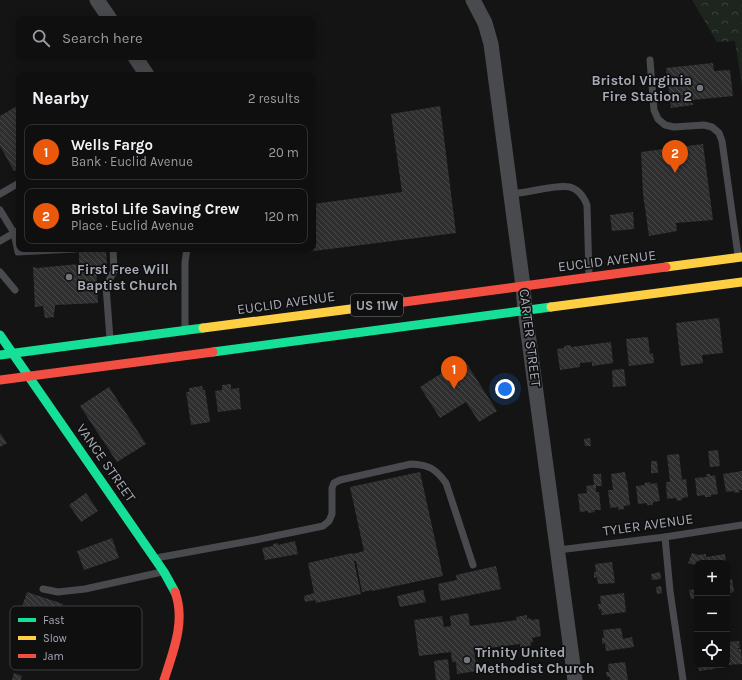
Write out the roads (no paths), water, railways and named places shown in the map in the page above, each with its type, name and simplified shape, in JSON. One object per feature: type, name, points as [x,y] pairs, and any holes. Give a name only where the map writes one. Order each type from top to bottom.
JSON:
[{"type":"main road","name":"EUCLID AVENUE","points":[[0,355],[740,257]]},
{"type":"main road","name":"US 11W","points":[[0,380],[525,310],[742,283]]},
{"type":"main road","name":"VANCE STREET","points":[[0,334],[164,572],[176,594],[179,611],[178,637],[164,680]]},
{"type":"street","points":[[97,0],[108,16]]},
{"type":"street","name":"CARTER STREET","points":[[473,0],[486,23],[491,44],[575,680]]},
{"type":"street","points":[[137,60],[144,72]]},
{"type":"street","points":[[740,257],[742,283]]},
{"type":"lane","points":[[650,60],[654,110],[658,119],[665,125],[674,127],[704,125],[712,127],[719,133],[722,140],[740,257]]},
{"type":"lane","points":[[0,194],[16,185]]},
{"type":"lane","points":[[511,194],[562,186],[571,187],[578,191],[587,205],[589,277]]},
{"type":"lane","points":[[0,210],[16,231]]},
{"type":"lane","points":[[0,241],[16,233]]},
{"type":"lane","points":[[110,341],[106,286],[114,271],[113,252]]},
{"type":"lane","points":[[185,331],[185,262],[187,252]]},
{"type":"lane","points":[[0,272],[15,290]]},
{"type":"lane","points":[[154,558],[323,526],[329,521],[332,514],[332,488],[334,483],[340,480],[411,464],[422,465],[433,469],[446,483],[472,565]]},
{"type":"lane","name":"TYLER AVENUE","points":[[558,550],[665,537],[742,525]]},
{"type":"lane","points":[[665,537],[670,591],[683,680]]},
{"type":"lane","points":[[44,589],[58,592],[85,589],[164,572]]},
{"type":"place","name":"Bristol Virginia Fire Station 2","points":[[700,88]]},
{"type":"place","name":"Bristol Life Saving Crew","points":[[675,173]]},
{"type":"place","name":"First Free Will Baptist Church","points":[[69,277]]},
{"type":"place","name":"Wells Fargo","points":[[454,389]]},
{"type":"place","name":"Trinity United Methodist Church","points":[[467,660]]}]
